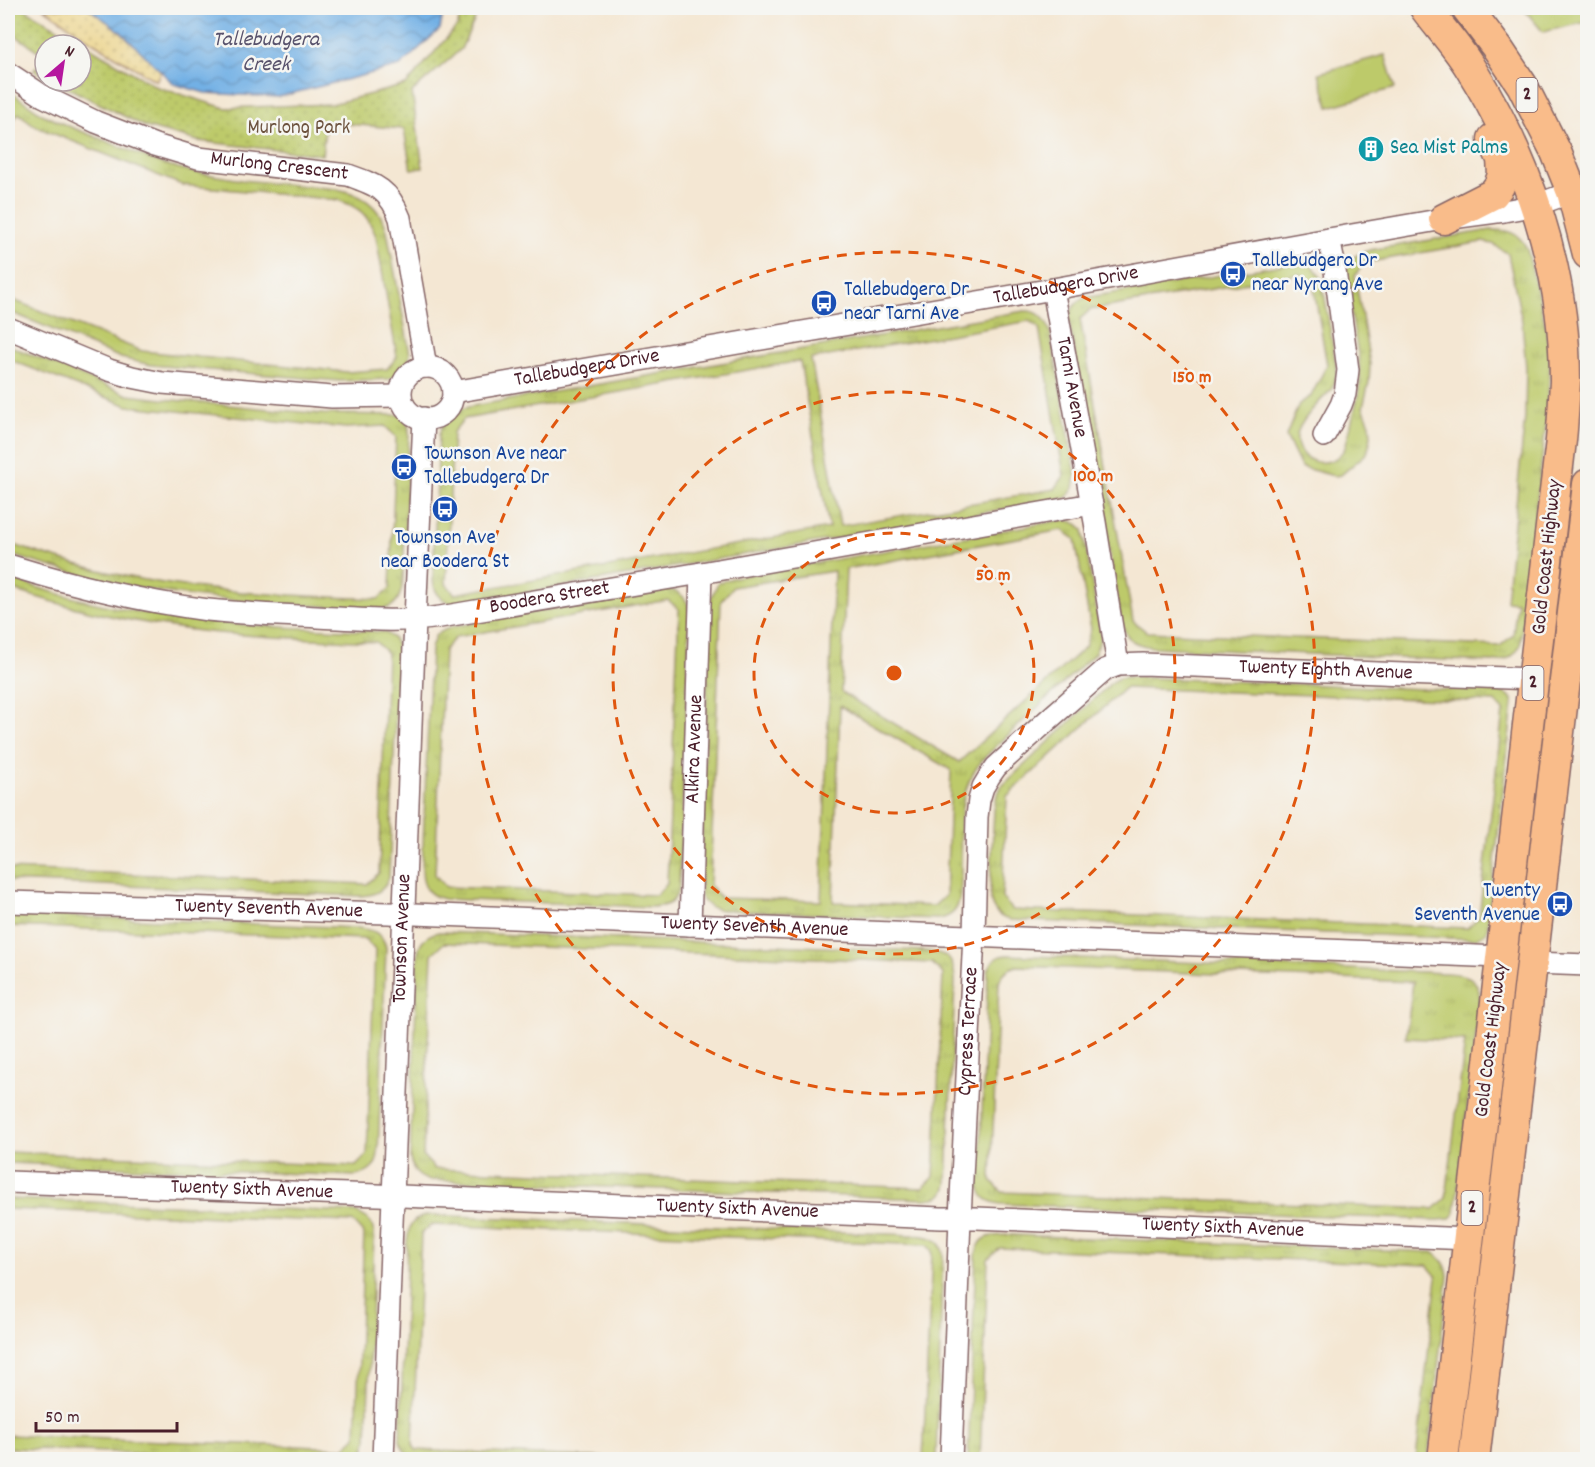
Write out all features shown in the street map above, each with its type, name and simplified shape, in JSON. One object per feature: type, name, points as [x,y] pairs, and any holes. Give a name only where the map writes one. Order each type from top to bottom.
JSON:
[{"type":"highway","name":"Gold Coast Highway","points":[[1425,8],[1467,63],[1507,134],[1536,205],[1547,241],[1557,291],[1562,330],[1564,381],[1561,440],[1443,1460]]},
{"type":"highway","name":"2","points":[[1467,8],[1522,86],[1556,152],[1572,192],[1587,254]]},
{"type":"highway","points":[[1444,219],[1493,194],[1503,175],[1502,159],[1473,99],[1467,63]]},
{"type":"highway","name":"Gold Coast Highway","points":[[1474,1460],[1587,484]]},
{"type":"street","name":"Murlong Crescent","points":[[8,73],[43,96],[96,122],[155,145],[198,158],[348,175],[368,182],[383,191],[394,202],[400,218],[426,367]]},
{"type":"street","name":"Tallebudgera Drive","points":[[453,392],[1053,289],[1329,238],[1536,205],[1572,192]]},
{"type":"street","points":[[1324,436],[1341,405],[1348,370],[1329,238]]},
{"type":"street","name":"Tarni Avenue","points":[[1053,289],[1118,664]]},
{"type":"street","points":[[8,328],[109,370],[162,383],[332,397],[401,396]]},
{"type":"street","points":[[426,367],[441,371],[447,377],[453,392],[452,400],[447,408],[433,418],[416,416],[408,411],[401,396],[405,379],[410,373],[426,367]]},
{"type":"street","name":"Townson Avenue","points":[[383,1460],[424,418]]},
{"type":"street","name":"Boodera Street","points":[[8,565],[133,598],[207,609],[248,613],[415,620],[701,573],[1092,504]]},
{"type":"street","name":"Alkira Avenue","points":[[690,925],[701,573]]},
{"type":"street","name":"Twenty Eighth Avenue","points":[[1118,664],[1143,663],[1534,679]]},
{"type":"street","name":"Cypress Terrace","points":[[951,1460],[979,800],[983,787],[996,768],[1105,670],[1118,664]]},
{"type":"street","name":"Twenty Seventh Avenue","points":[[8,902],[404,913],[1501,957]]},
{"type":"street","points":[[1533,963],[1587,965]]},
{"type":"street","name":"Twenty Sixth Avenue","points":[[8,1182],[1469,1239]]},
{"type":"green space","name":"Murlong Park","points":[[8,8],[23,8],[65,33],[33,33],[33,48],[8,30]]},
{"type":"green space","name":"Murlong Park","points":[[461,8],[480,8],[461,49],[412,92],[423,168],[411,169],[404,129],[326,122],[322,155],[198,141],[146,127],[78,93],[93,93],[93,49],[157,87],[225,108],[332,104],[406,85],[458,25]]},
{"type":"green space","points":[[1523,8],[1587,8],[1587,22],[1543,32]]},
{"type":"green space","points":[[1385,55],[1395,88],[1329,107],[1319,73]]},
{"type":"green space","points":[[8,90],[42,114],[163,164],[193,172],[242,180],[337,189],[354,194],[368,202],[380,214],[387,231],[410,354],[406,367],[388,379],[340,381],[151,365],[121,358],[8,311],[8,298],[142,351],[347,372],[387,369],[397,357],[376,236],[370,222],[358,209],[338,200],[182,185],[37,127],[18,113],[8,130]]},
{"type":"green space","points":[[1491,230],[1512,233],[1524,243],[1527,249],[1546,328],[1550,361],[1547,415],[1518,650],[1509,658],[1492,662],[1152,647],[1131,640],[1121,620],[1069,321],[1073,308],[1084,298],[1299,262],[1311,265],[1322,280],[1337,372],[1331,390],[1306,417],[1297,435],[1301,452],[1307,458],[1323,462],[1339,456],[1345,448],[1358,396],[1359,360],[1346,283],[1346,270],[1354,257],[1370,250]],"holes":[[[1482,242],[1493,244],[1508,254],[1522,321],[1526,368],[1525,417],[1506,601],[1517,602],[1513,635],[1500,646],[1147,632],[1133,621],[1080,319],[1090,310],[1300,274],[1313,283],[1327,365],[1311,396],[1299,404],[1286,436],[1301,467],[1334,476],[1341,475],[1367,453],[1371,436],[1370,424],[1363,407],[1369,382],[1370,364],[1355,276],[1364,263]]]},
{"type":"green space","points":[[1024,311],[1034,312],[1041,316],[1050,331],[1076,475],[1074,488],[1066,498],[457,605],[439,596],[435,588],[433,577],[439,434],[447,418],[458,410]],"holes":[[[1029,321],[1039,328],[1064,476],[1055,489],[840,526],[811,359]],[[800,361],[829,528],[455,594],[446,584],[453,432],[464,419]]]},
{"type":"green space","points":[[8,345],[128,395],[323,414],[401,415],[407,423],[409,433],[403,579],[398,598],[390,607],[367,610],[202,597],[123,585],[8,554],[8,543],[84,566],[163,583],[243,592],[378,599],[390,588],[396,437],[385,426],[346,428],[128,406],[8,359]]},
{"type":"green space","points":[[1062,520],[1074,522],[1083,530],[1101,637],[1095,653],[988,754],[974,772],[965,792],[962,807],[960,898],[957,907],[950,915],[937,919],[721,910],[709,906],[700,896],[710,600],[718,583],[735,577]],"holes":[[[1062,530],[1075,539],[1091,629],[1085,647],[959,762],[841,692],[846,569]],[[834,571],[821,901],[721,898],[710,886],[721,601],[733,587]],[[840,706],[951,770],[946,895],[934,906],[833,902]]]},
{"type":"green space","points":[[8,578],[91,602],[175,618],[252,625],[384,632],[392,637],[397,646],[398,658],[389,877],[385,886],[371,895],[361,896],[8,881],[8,869],[367,884],[379,873],[387,653],[376,642],[229,634],[132,620],[57,603],[8,588]]},
{"type":"green space","points":[[662,589],[672,590],[686,600],[690,609],[679,887],[673,901],[652,907],[444,899],[427,890],[423,882],[422,871],[431,648],[436,634],[451,627]],"holes":[[[668,600],[679,609],[667,884],[656,895],[446,887],[435,875],[444,650],[456,637]]]},
{"type":"green space","points":[[1119,678],[1507,694],[1513,703],[1487,931],[1475,939],[1009,920],[1001,916],[991,902],[990,893],[994,810],[1001,787]],"holes":[[[1125,688],[1495,702],[1503,711],[1479,917],[1467,928],[1013,910],[1002,898],[1007,796]]]},
{"type":"green space","points":[[8,914],[358,928],[380,935],[386,948],[378,1153],[374,1166],[356,1176],[8,1163],[8,1152],[356,1166],[367,1155],[375,950],[365,939],[8,926]]},
{"type":"green space","points":[[435,933],[926,951],[944,955],[953,966],[955,980],[947,1184],[944,1192],[937,1198],[925,1199],[428,1180],[421,1177],[412,1166],[410,1159],[418,952],[423,941]],"holes":[[[444,943],[932,963],[943,974],[934,1177],[923,1188],[435,1169],[423,1156],[432,954]]]},
{"type":"green space","points":[[1003,956],[1446,973],[1470,978],[1477,985],[1480,998],[1455,1213],[1449,1219],[1438,1220],[1000,1204],[989,1201],[981,1193],[979,1185],[988,972],[994,960]],"holes":[[[1017,966],[1413,982],[1406,1038],[1465,1041],[1446,1198],[1434,1209],[1002,1192],[991,1180],[999,983],[1003,974],[1010,969]]]},
{"type":"green space","points":[[8,1199],[355,1212],[366,1218],[371,1223],[374,1235],[367,1441],[364,1452],[353,1459],[306,1460],[8,1448],[8,1435],[344,1448],[356,1437],[364,1234],[353,1222],[8,1209]]},
{"type":"green space","points":[[428,1215],[913,1235],[932,1238],[939,1244],[943,1253],[936,1459],[923,1459],[932,1251],[927,1245],[431,1225],[421,1234],[413,1445],[416,1450],[637,1459],[415,1459],[405,1452],[400,1441],[407,1242],[414,1221]]},
{"type":"green space","points":[[1013,1235],[1433,1252],[1444,1262],[1448,1276],[1428,1459],[1416,1459],[1437,1277],[1427,1265],[1000,1248],[988,1259],[980,1459],[968,1459],[976,1254],[981,1242],[985,1239]]},
{"type":"sand","points":[[44,8],[88,8],[163,67],[156,81],[93,42],[93,33],[80,33]]},
{"type":"water","name":"Tallebudgera Creek","points":[[88,8],[444,8],[440,29],[400,66],[278,97],[205,93],[174,84],[120,31]]},
{"type":"place","name":"Sea Mist Palms","points":[[1371,149]]},
{"type":"place","name":"Tallebudgera Dr near Nyrang Ave","points":[[1233,274]]},
{"type":"place","name":"Tallebudgera Dr near Tarni Ave","points":[[824,303]]},
{"type":"place","name":"Townson Ave near Tallebudgera Dr","points":[[404,467]]},
{"type":"place","name":"Townson Ave near Boodera St","points":[[445,509]]},
{"type":"place","name":"Twenty Seventh Avenue","points":[[1560,904]]}]
